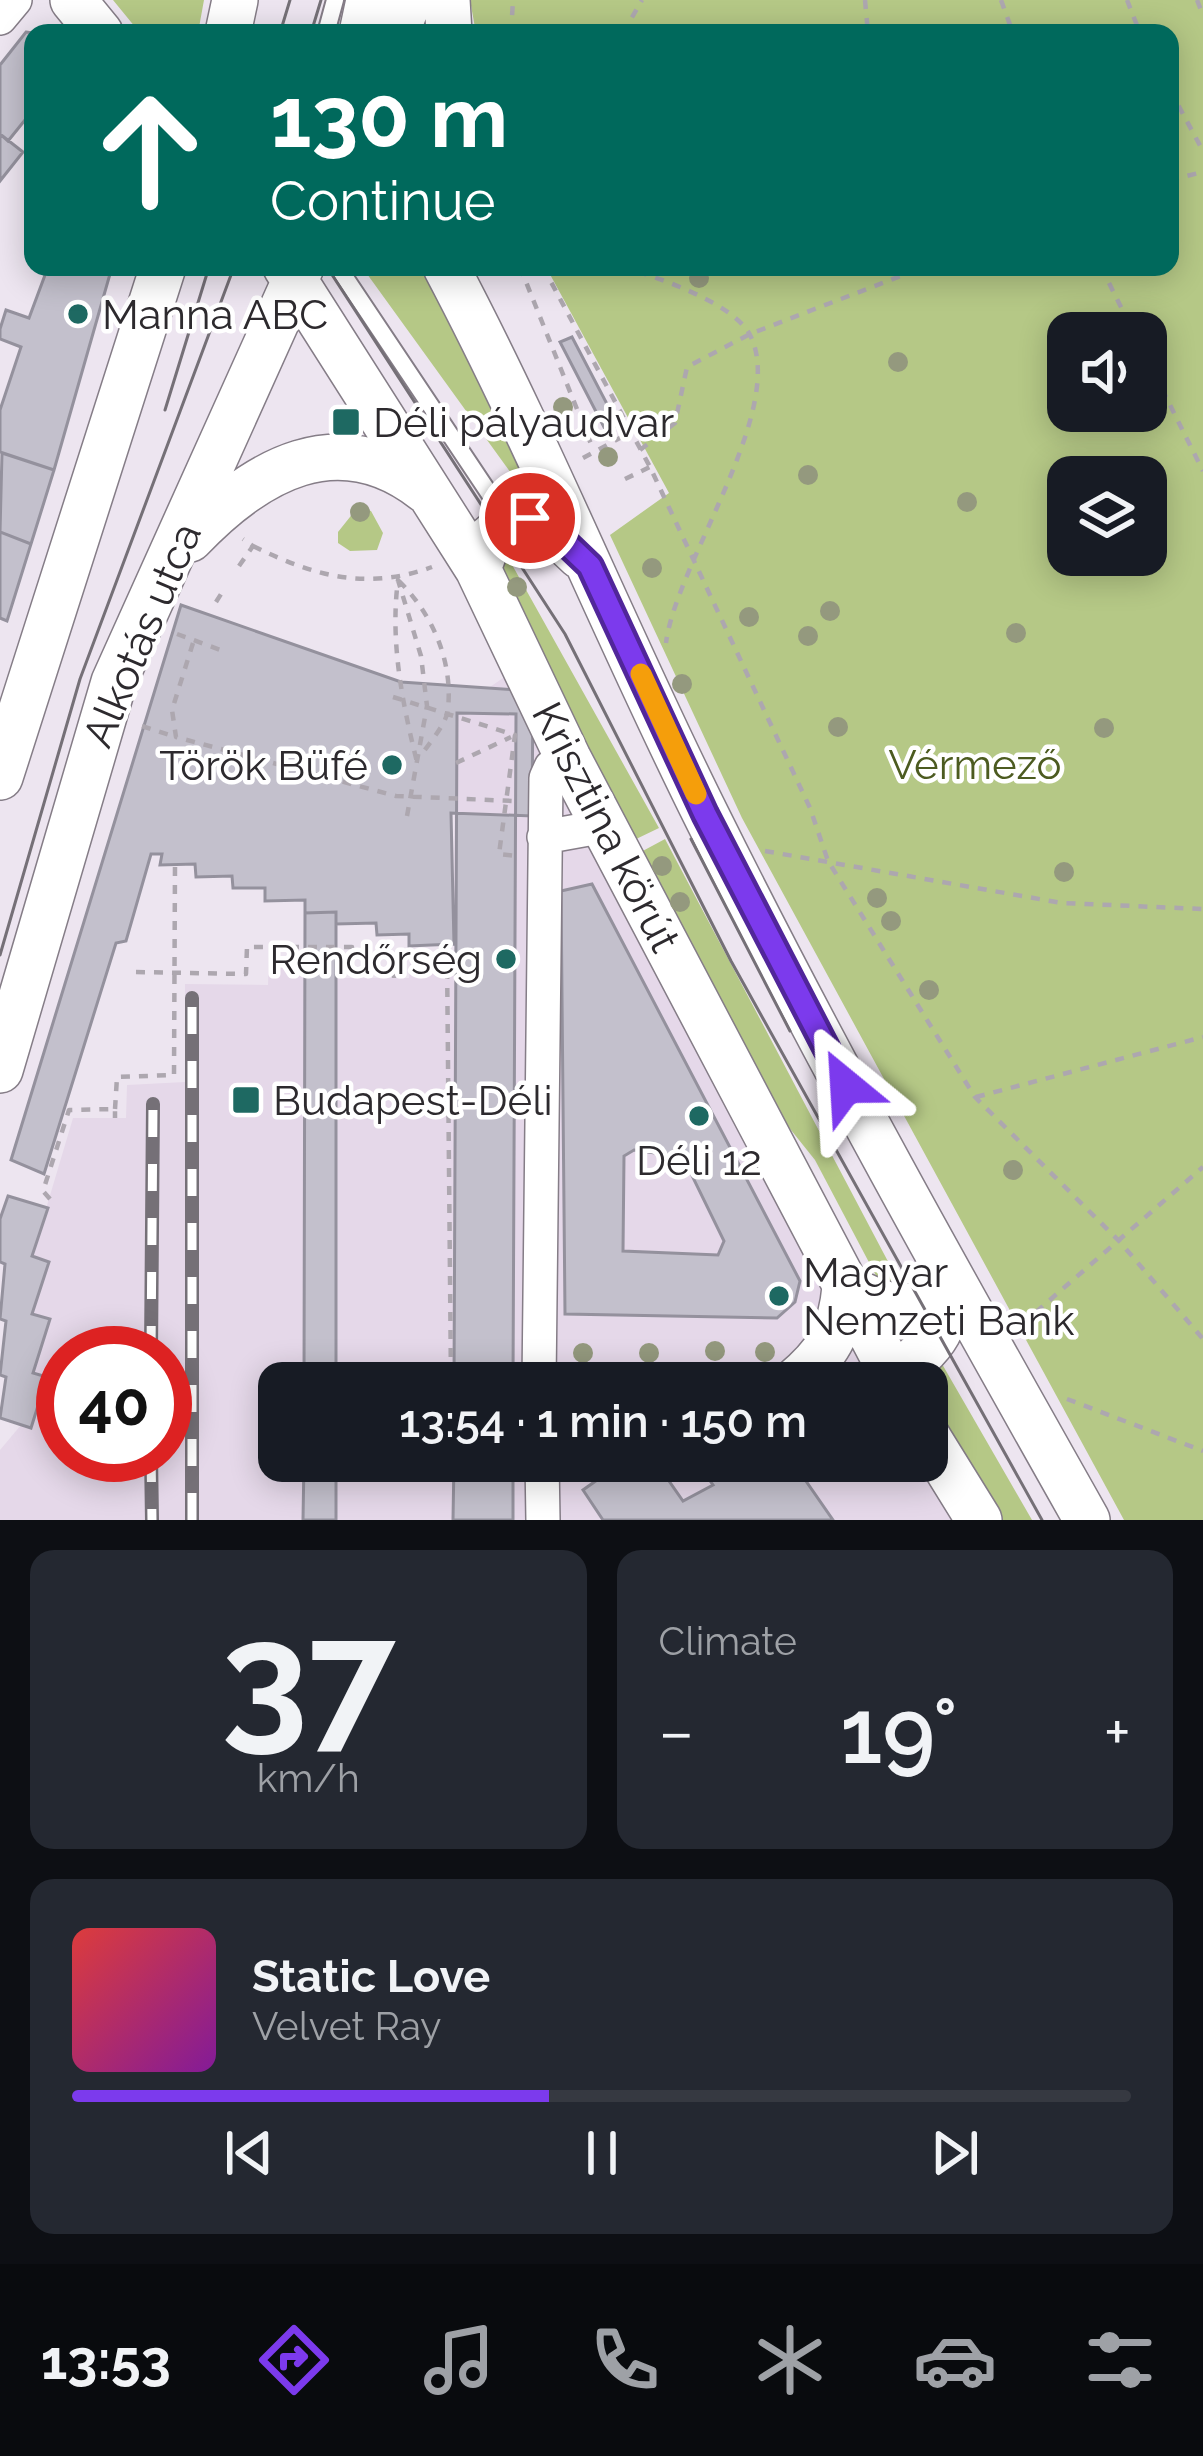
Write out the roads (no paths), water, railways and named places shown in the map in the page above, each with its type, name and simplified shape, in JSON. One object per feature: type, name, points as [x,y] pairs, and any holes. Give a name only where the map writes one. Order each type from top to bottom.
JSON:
[{"type":"street","points":[[0,18],[15,0]]},
{"type":"street","points":[[73,0],[93,24]]},
{"type":"street","name":"Alkotás utca","points":[[0,777],[161,276]]},
{"type":"street","name":"Alkotás utca","points":[[0,1070],[114,682],[291,276]]},
{"type":"street","name":"Krisztina körút","points":[[296,276],[478,569],[568,758],[845,1288],[878,1362]]},
{"type":"street","points":[[451,276],[518,405],[705,814],[940,1265],[1087,1520]]},
{"type":"street","points":[[484,276],[518,405]]},
{"type":"street","points":[[171,559],[245,491],[282,468],[315,458],[374,462],[401,472],[431,495]]},
{"type":"street","points":[[478,569],[489,538],[508,521],[530,518],[546,524],[590,566]]},
{"type":"street","points":[[539,1362],[545,802],[551,767],[568,758]]},
{"type":"street","points":[[544,837],[604,826]]},
{"type":"street","points":[[819,1362],[837,1335],[845,1288],[901,1308],[933,1301],[940,1265]]},
{"type":"street","points":[[910,1362],[938,1340],[948,1307],[940,1265]]},
{"type":"street","points":[[948,1469],[980,1520]]},
{"type":"street","points":[[542,1482],[543,1520]]},
{"type":"lane","points":[[344,276],[508,521]]},
{"type":"tram line","points":[[283,24],[290,0]]},
{"type":"tram line","points":[[314,24],[321,0]]},
{"type":"tram line","points":[[165,410],[206,276]]},
{"type":"tram line","points":[[0,955],[80,679],[231,276]]},
{"type":"tram line","points":[[333,276],[565,634],[731,961],[1042,1520]]},
{"type":"tram line","points":[[691,839],[790,1031]]},
{"type":"railway","points":[[192,998],[192,1520]]},
{"type":"railway","points":[[151,1326],[153,1104]]},
{"type":"railway","points":[[151,1482],[152,1520]]},
{"type":"place","name":"Manna ABC","points":[[78,314]]},
{"type":"place","name":"Déli pályaudvar","points":[[346,422]]},
{"type":"place","name":"Török Büfé","points":[[392,765]]},
{"type":"place","name":"Rendőrség","points":[[506,959]]},
{"type":"place","name":"Budapest-Déli","points":[[246,1100]]},
{"type":"place","name":"Déli 12","points":[[699,1116]]},
{"type":"place","name":"Magyar Nemzeti Bank","points":[[779,1296]]},
{"type":"park label","name":"Vérmező","points":[[975,764]]}]
